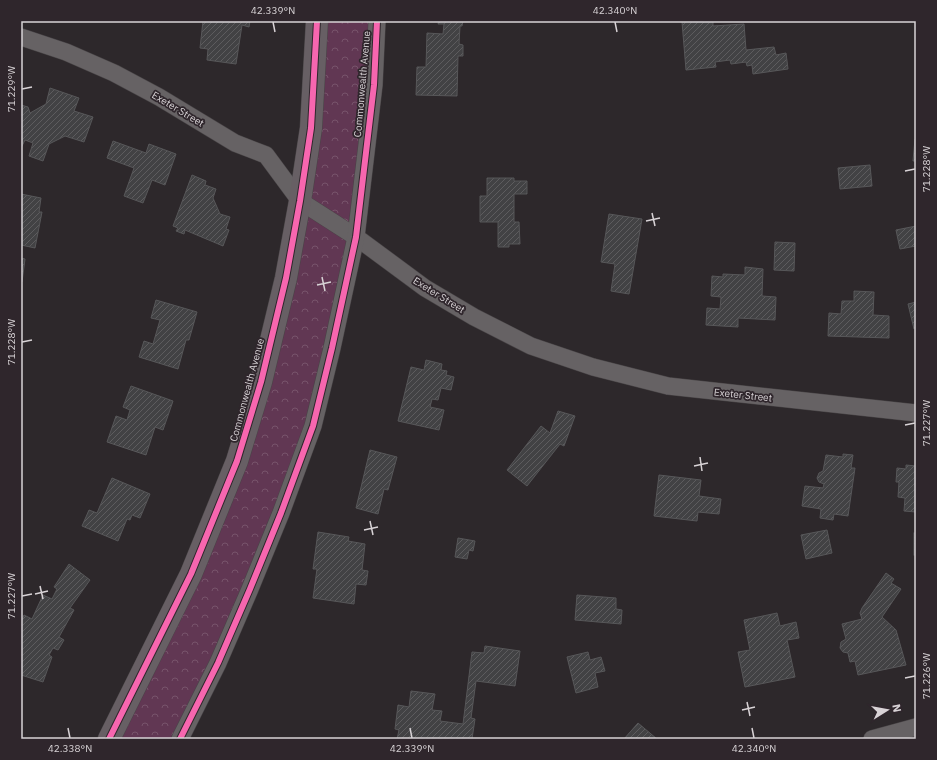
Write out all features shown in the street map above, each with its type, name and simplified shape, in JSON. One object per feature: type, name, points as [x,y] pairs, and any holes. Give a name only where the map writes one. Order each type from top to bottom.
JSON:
[{"type":"main road","name":"Commonwealth Avenue","points":[[109,739],[191,574],[237,461],[261,382],[286,278],[300,201],[311,128],[317,21]]},
{"type":"street","name":"Commonwealth Avenue","points":[[180,739],[218,663],[250,589],[281,513],[313,426],[332,348],[356,237],[374,85],[377,21]]},
{"type":"street","name":"Exeter Street","points":[[21,38],[66,52],[114,73],[159,97],[235,143],[266,155],[300,201],[356,237],[425,288],[474,317],[531,346],[593,367],[668,386],[916,413]]},
{"type":"street","points":[[872,739],[916,727]]},
{"type":"green space","points":[[317,21],[377,21],[356,237],[313,426],[180,739],[109,739],[261,382]]},
{"type":"building","points":[[203,21],[250,21],[249,27],[242,25],[236,64],[207,60],[208,49],[200,48]]},
{"type":"building","points":[[439,21],[463,21],[462,26],[460,26],[459,44],[463,45],[463,56],[458,56],[457,96],[416,95],[417,67],[426,67],[427,33],[443,34],[444,24],[438,24]]},
{"type":"building","points":[[713,21],[713,26],[744,24],[746,50],[774,47],[776,55],[786,53],[788,69],[753,74],[752,65],[747,66],[746,62],[731,64],[730,60],[715,62],[716,67],[686,70],[682,22]]},
{"type":"building","points":[[50,88],[79,98],[74,111],[93,117],[84,142],[65,136],[49,144],[43,161],[29,156],[33,143],[25,140],[21,148],[21,105],[28,107],[30,113],[46,104]]},
{"type":"building","points":[[915,139],[916,161],[913,161]]},
{"type":"building","points":[[113,141],[146,153],[149,144],[176,154],[165,185],[152,180],[143,203],[124,196],[134,168],[107,158]]},
{"type":"building","points":[[870,165],[872,186],[840,189],[838,168]]},
{"type":"building","points":[[192,175],[206,181],[205,185],[216,189],[213,198],[220,214],[230,217],[226,229],[229,230],[223,246],[185,230],[184,234],[176,231],[178,228],[173,226]]},
{"type":"building","points":[[487,178],[514,178],[514,181],[527,181],[527,194],[514,194],[514,222],[519,222],[520,244],[509,244],[509,247],[498,247],[498,222],[480,222],[480,196],[487,196]]},
{"type":"building","points":[[21,194],[41,198],[39,212],[42,212],[35,248],[21,245]]},
{"type":"building","points":[[609,214],[642,219],[629,294],[611,291],[615,264],[601,262]]},
{"type":"building","points":[[916,226],[916,246],[900,249],[896,230]]},
{"type":"building","points":[[775,242],[795,243],[794,271],[774,270]]},
{"type":"building","points":[[21,258],[25,259],[22,282],[21,282]]},
{"type":"building","points":[[745,267],[763,269],[762,296],[776,297],[775,320],[738,318],[738,327],[706,325],[707,308],[720,309],[721,297],[711,296],[712,276],[723,277],[723,274],[745,275]]},
{"type":"building","points":[[854,291],[874,292],[873,315],[889,316],[889,338],[828,336],[829,313],[841,314],[842,301],[854,301]]},
{"type":"building","points":[[156,300],[197,312],[189,340],[186,340],[178,369],[139,357],[144,341],[153,344],[160,320],[151,318]]},
{"type":"building","points":[[916,302],[916,328],[914,329],[908,304]]},
{"type":"building","points":[[426,360],[442,364],[441,370],[447,371],[446,375],[454,377],[451,390],[441,388],[438,400],[432,399],[430,407],[444,410],[439,430],[398,421],[411,367],[424,370]]},
{"type":"building","points":[[131,386],[173,401],[163,430],[155,427],[146,455],[107,442],[116,416],[127,420],[130,410],[123,407]]},
{"type":"building","points":[[558,411],[575,416],[564,446],[560,444],[527,486],[507,470],[541,426],[550,433]]},
{"type":"building","points":[[370,450],[397,457],[388,490],[384,489],[378,514],[356,508]]},
{"type":"building","points":[[843,454],[853,455],[851,468],[855,468],[848,516],[834,514],[833,520],[820,518],[821,509],[802,506],[805,486],[823,488],[824,484],[819,482],[817,478],[819,473],[823,471],[826,455],[843,457]]},
{"type":"building","points":[[906,465],[916,466],[916,512],[904,511],[905,498],[898,497],[899,482],[896,482],[897,468],[906,469]]},
{"type":"building","points":[[659,475],[701,480],[699,496],[721,499],[719,514],[698,512],[697,521],[654,516]]},
{"type":"building","points":[[112,478],[150,494],[140,518],[132,515],[130,520],[127,519],[118,541],[82,526],[89,510],[97,513]]},
{"type":"building","points":[[827,530],[832,553],[806,559],[801,535]]},
{"type":"building","points":[[318,532],[349,537],[348,541],[365,544],[362,570],[368,571],[366,585],[356,584],[354,604],[313,598],[317,569],[313,569]]},
{"type":"building","points":[[914,533],[916,533],[916,555],[914,555]]},
{"type":"building","points":[[458,538],[475,541],[473,551],[469,550],[467,559],[455,557]]},
{"type":"building","points":[[69,564],[90,580],[70,608],[74,610],[59,637],[64,640],[58,650],[53,648],[49,655],[52,657],[43,682],[21,675],[21,622],[24,615],[32,619],[43,595],[52,599],[57,589],[54,587]]},
{"type":"building","points":[[886,573],[894,579],[891,583],[901,589],[882,617],[896,630],[906,665],[858,675],[855,661],[850,662],[848,653],[843,652],[840,648],[841,642],[846,639],[842,624],[862,619],[860,613],[862,608]]},
{"type":"building","points":[[577,595],[616,598],[616,609],[622,610],[621,624],[575,620]]},
{"type":"building","points":[[777,613],[780,626],[796,622],[799,638],[787,640],[795,677],[745,687],[738,652],[750,650],[744,620]]},
{"type":"building","points":[[485,646],[520,651],[515,686],[476,681],[471,718],[475,719],[472,739],[397,739],[399,730],[395,729],[398,705],[409,707],[411,691],[435,694],[432,710],[442,711],[440,721],[463,724],[472,652],[484,653]]},
{"type":"building","points":[[588,652],[590,660],[601,657],[605,671],[595,673],[598,687],[576,693],[567,657]]},
{"type":"building","points":[[638,723],[657,739],[624,739]]},
{"type":"cycle path","points":[[109,739],[191,574],[237,461],[261,382],[286,278],[300,201],[311,128],[317,21]]},
{"type":"cycle path","points":[[180,739],[218,663],[250,589],[281,513],[313,426],[332,348],[356,237],[374,85],[377,21]]}]
